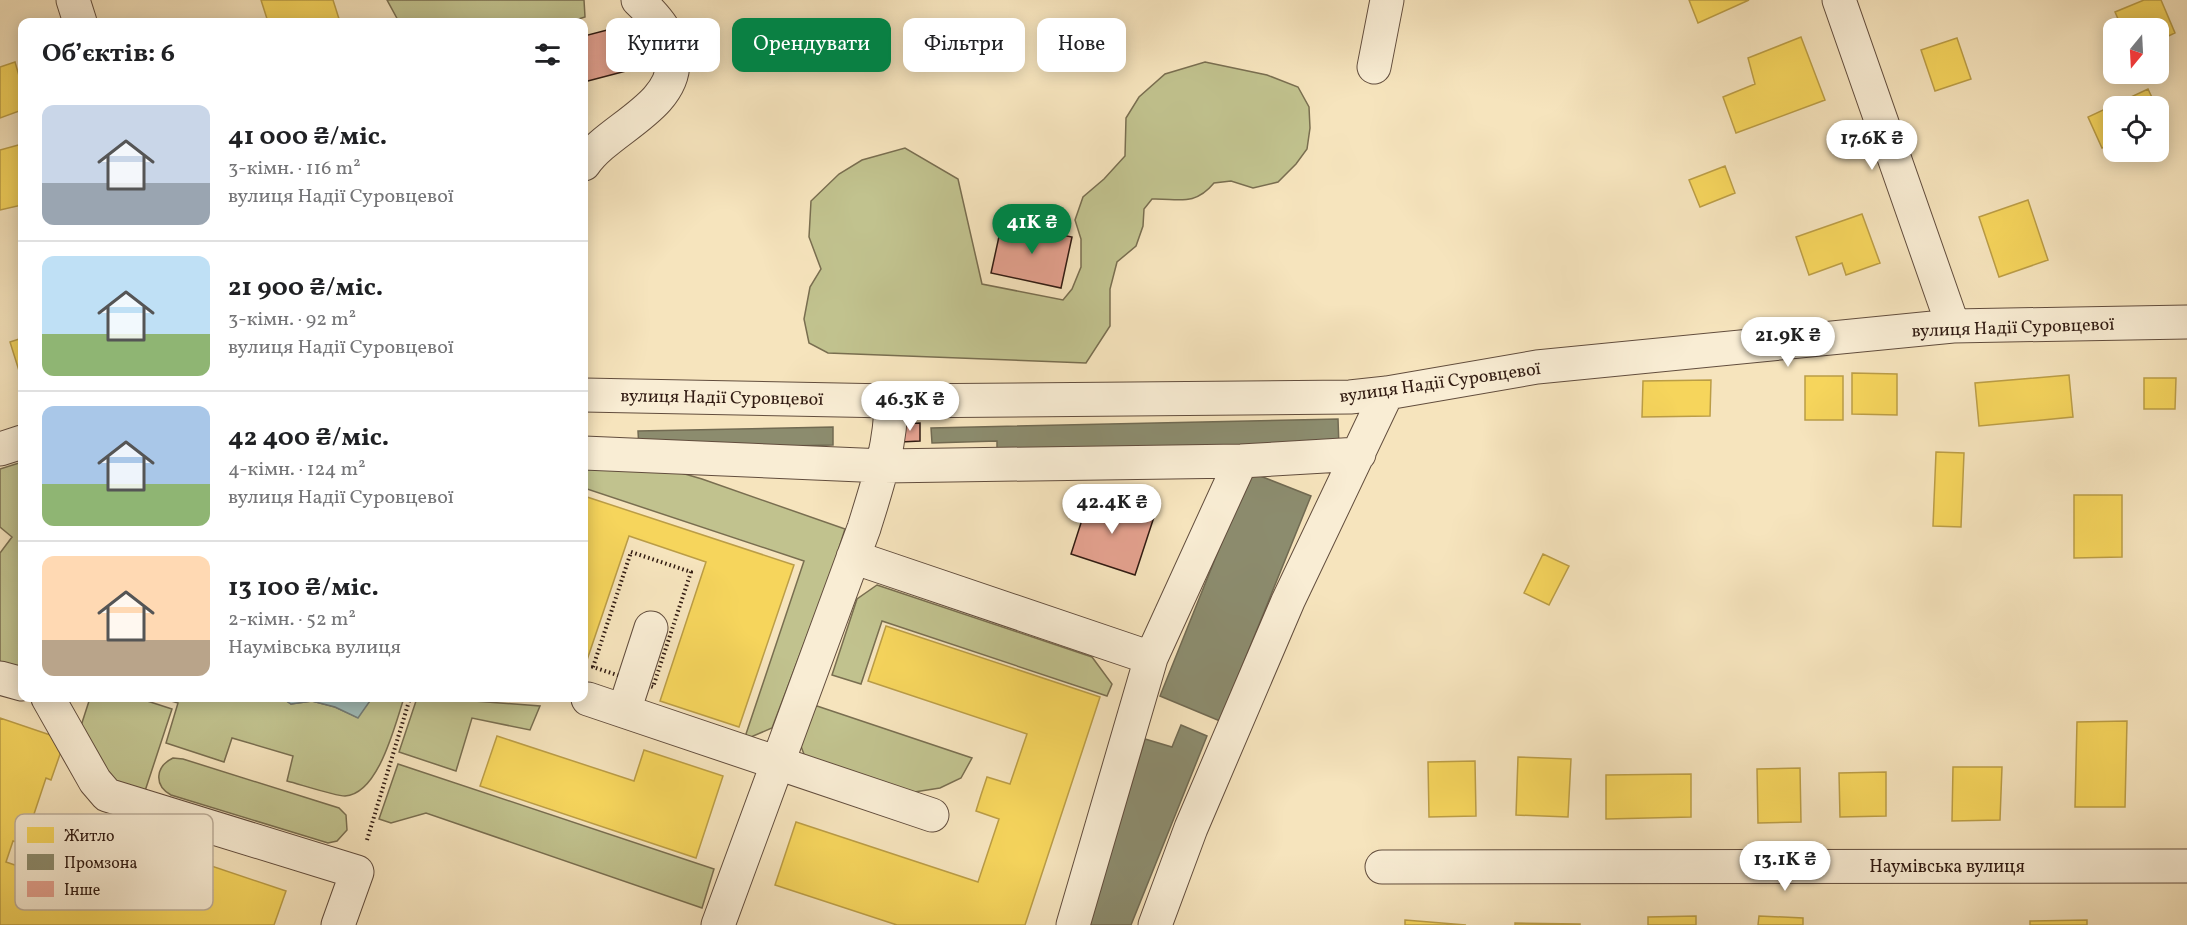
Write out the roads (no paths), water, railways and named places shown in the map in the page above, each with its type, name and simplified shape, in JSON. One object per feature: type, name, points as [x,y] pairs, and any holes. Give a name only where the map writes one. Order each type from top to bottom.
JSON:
[{"type":"street","points":[[73,0],[79,18]]},
{"type":"street","points":[[588,160],[609,137],[650,108],[670,83],[673,53],[668,35],[657,18],[638,0]]},
{"type":"street","points":[[1374,67],[1387,0]]},
{"type":"street","points":[[1839,0],[1953,326]]},
{"type":"street","name":"вулиця Надії Суровцевої","points":[[588,395],[891,401],[1350,397],[1387,393],[1537,367],[1953,326],[2187,322]]},
{"type":"street","points":[[1155,925],[1191,828],[1288,601],[1387,393]]},
{"type":"street","points":[[718,925],[884,466],[891,426],[891,401]]},
{"type":"street","points":[[0,449],[18,443]]},
{"type":"street","points":[[588,453],[884,466],[1240,461],[1359,454]]},
{"type":"street","points":[[1073,925],[1151,658],[1240,461]]},
{"type":"street","points":[[853,557],[1151,658]]},
{"type":"street","points":[[624,711],[651,628]]},
{"type":"street","points":[[0,678],[18,683]]},
{"type":"street","points":[[588,699],[932,815]]},
{"type":"street","points":[[50,702],[95,782],[102,802],[152,808],[171,814]]},
{"type":"street","points":[[213,827],[357,872],[338,925]]},
{"type":"street","name":"Наумівська вулиця","points":[[1382,867],[2187,866]]},
{"type":"water","points":[[316,702],[369,702],[358,718],[335,707]]}]
